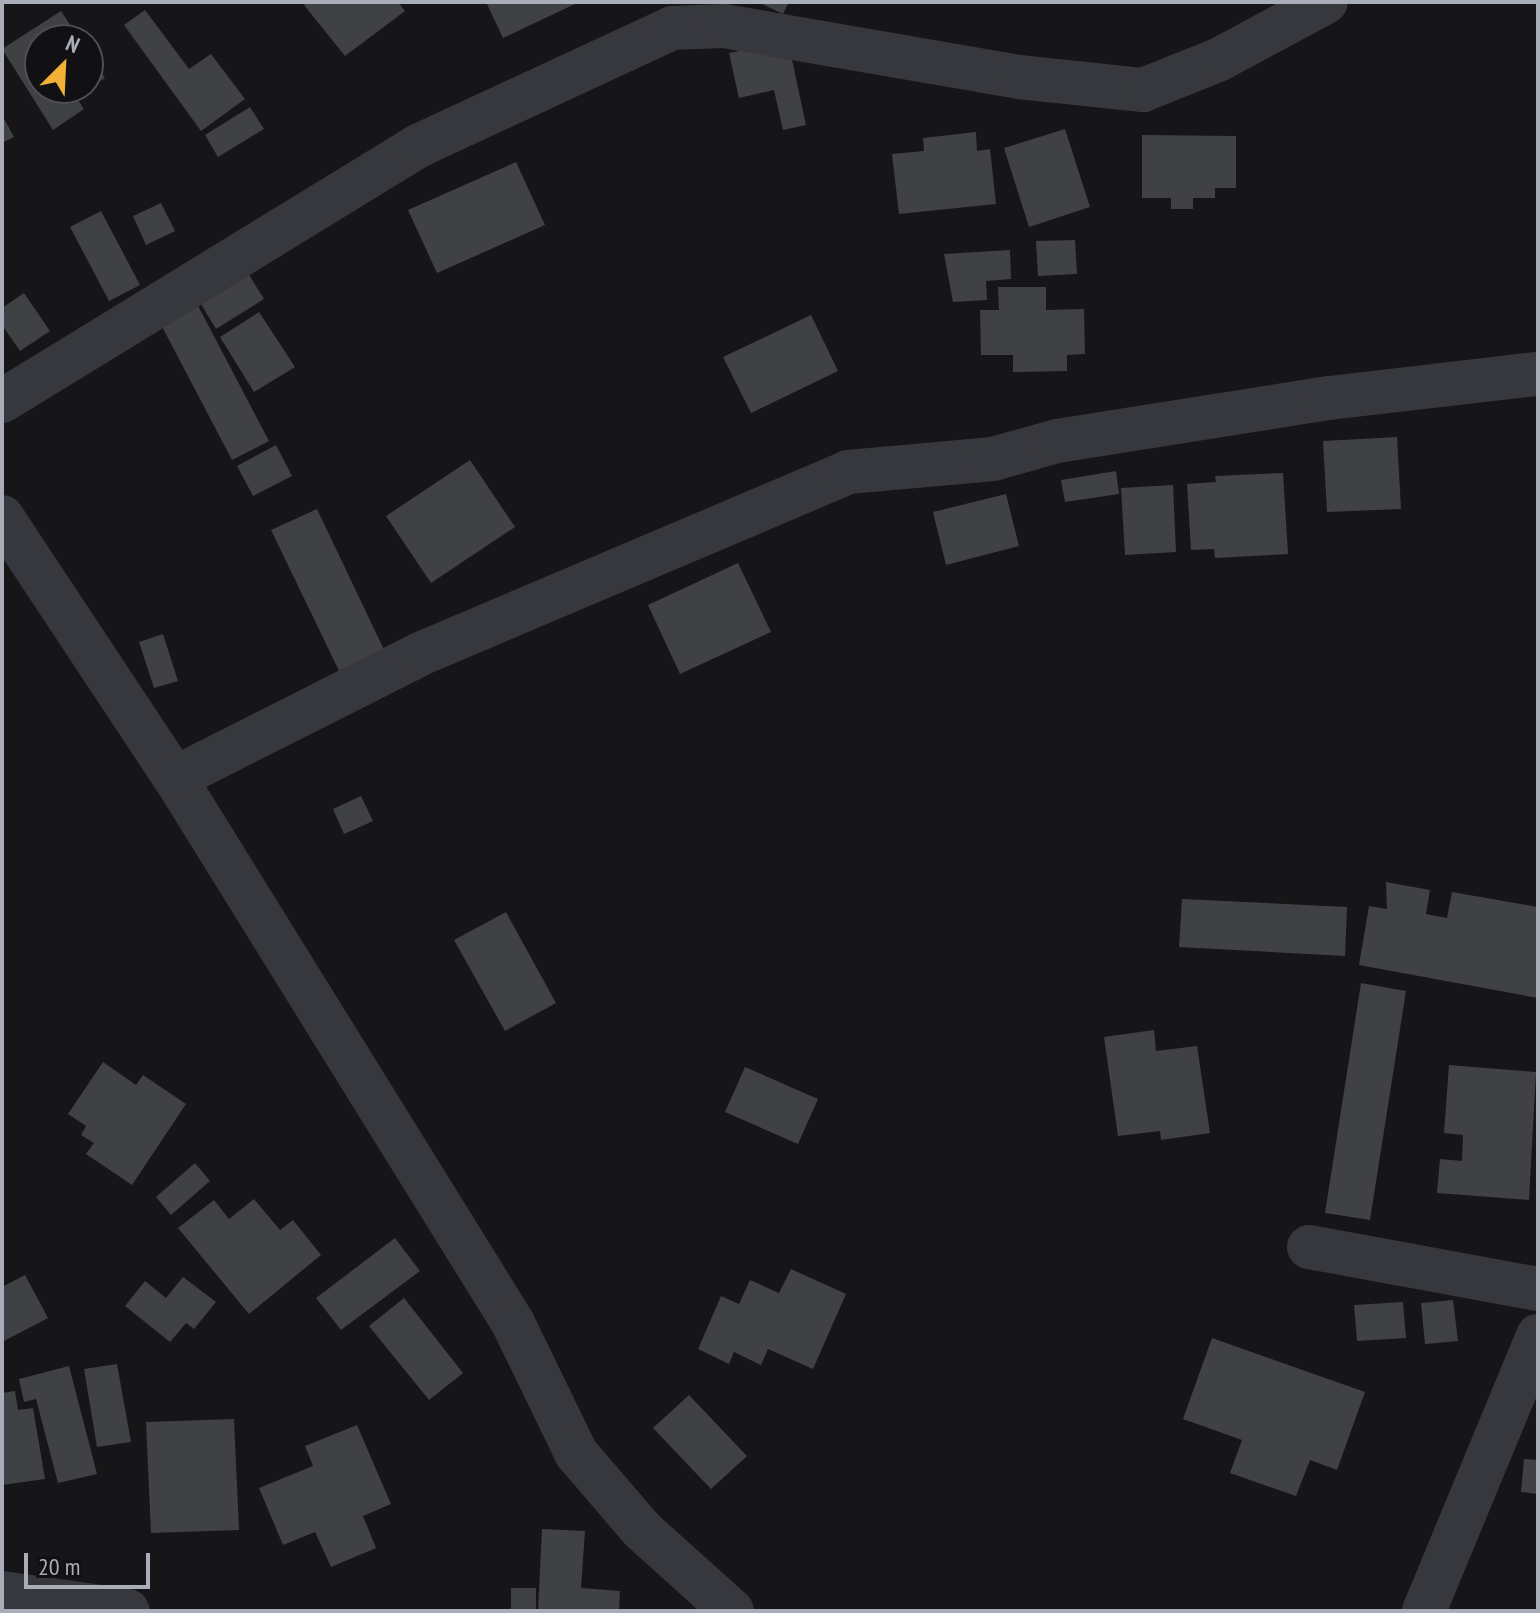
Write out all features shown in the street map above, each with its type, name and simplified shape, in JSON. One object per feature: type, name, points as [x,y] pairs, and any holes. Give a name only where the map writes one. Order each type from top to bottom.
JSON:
[{"type":"street","points":[[2,401],[418,146],[705,13],[1019,77],[1143,90],[1220,59],[1326,2]]},
{"type":"street","points":[[175,778],[420,654],[848,472],[993,459],[1057,441],[1329,398],[1538,374]]},
{"type":"street","points":[[5,528],[175,778],[513,1323],[576,1453],[642,1530],[732,1611]]},
{"type":"street","points":[[1309,1247],[1538,1289]]},
{"type":"street","points":[[1424,1611],[1538,1336]]},
{"type":"street","points":[[2,1593],[128,1611]]},
{"type":"building","points":[[308,2],[398,2],[405,11],[345,56],[304,5]]},
{"type":"building","points":[[486,2],[579,2],[503,38]]},
{"type":"building","points":[[758,2],[789,2],[783,14]]},
{"type":"building","points":[[145,10],[189,69],[211,54],[245,99],[201,131],[124,25]]},
{"type":"building","points":[[61,11],[70,24],[41,24]]},
{"type":"building","points":[[24,35],[24,84],[2,49]]},
{"type":"building","points":[[788,41],[806,125],[783,130],[774,90],[739,98],[729,53]]},
{"type":"building","points":[[37,104],[81,104],[84,109],[53,130]]},
{"type":"building","points":[[250,107],[264,129],[218,157],[205,135]]},
{"type":"building","points":[[2,115],[14,137],[2,143]]},
{"type":"building","points":[[1065,129],[1090,207],[1029,227],[1004,148]]},
{"type":"building","points":[[976,132],[977,151],[990,149],[996,204],[899,214],[892,154],[924,151],[923,138]]},
{"type":"building","points":[[1142,135],[1236,136],[1236,188],[1215,188],[1215,198],[1193,198],[1193,209],[1171,209],[1171,198],[1142,198]]},
{"type":"building","points":[[516,162],[545,225],[437,273],[408,210]]},
{"type":"building","points":[[161,203],[175,231],[146,245],[133,216]]},
{"type":"building","points":[[101,211],[140,285],[109,301],[70,227]]},
{"type":"building","points":[[1075,240],[1077,274],[1038,276],[1036,241]]},
{"type":"building","points":[[1010,250],[1011,279],[986,281],[987,300],[953,302],[944,254]]},
{"type":"building","points":[[246,270],[264,299],[216,329],[198,299]]},
{"type":"building","points":[[998,287],[1046,287],[1046,310],[1084,309],[1085,354],[1067,355],[1067,371],[1013,372],[1013,355],[981,355],[980,310],[999,310]]},
{"type":"building","points":[[24,293],[50,331],[20,351],[2,325],[2,308]]},
{"type":"building","points":[[195,300],[269,441],[232,460],[158,319]]},
{"type":"building","points":[[259,312],[295,367],[254,392],[220,337]]},
{"type":"building","points":[[811,315],[838,371],[751,413],[723,357]]},
{"type":"building","points":[[1397,437],[1401,509],[1327,512],[1323,441]]},
{"type":"building","points":[[276,445],[292,476],[253,496],[237,466]]},
{"type":"building","points":[[470,460],[515,527],[431,583],[386,516]]},
{"type":"building","points":[[1116,471],[1119,494],[1065,502],[1061,480]]},
{"type":"building","points":[[1283,473],[1288,554],[1215,558],[1214,549],[1191,550],[1187,484],[1216,482],[1215,476]]},
{"type":"building","points":[[1173,485],[1176,552],[1125,555],[1121,488]]},
{"type":"building","points":[[1006,494],[1019,546],[946,565],[933,512]]},
{"type":"building","points":[[317,509],[387,656],[342,677],[271,530]]},
{"type":"building","points":[[738,563],[771,632],[680,674],[648,605]]},
{"type":"building","points":[[163,634],[178,681],[154,688],[139,642]]},
{"type":"building","points":[[361,796],[373,821],[344,834],[333,809]]},
{"type":"building","points":[[1386,882],[1430,890],[1426,914],[1447,918],[1452,892],[1538,907],[1538,998],[1359,965],[1369,906],[1387,909]]},
{"type":"building","points":[[1182,899],[1347,907],[1345,956],[1179,947]]},
{"type":"building","points":[[506,912],[556,1003],[505,1031],[454,940]]},
{"type":"building","points":[[1361,983],[1406,991],[1370,1220],[1325,1213]]},
{"type":"building","points":[[1154,1030],[1156,1051],[1197,1046],[1210,1133],[1161,1140],[1160,1131],[1118,1136],[1104,1037]]},
{"type":"building","points":[[103,1062],[136,1085],[143,1075],[186,1104],[132,1185],[86,1154],[94,1143],[81,1135],[86,1126],[68,1114]]},
{"type":"building","points":[[1449,1065],[1536,1072],[1529,1200],[1437,1193],[1440,1159],[1462,1161],[1463,1135],[1444,1133]]},
{"type":"building","points":[[745,1067],[818,1099],[798,1144],[725,1112]]},
{"type":"building","points":[[195,1163],[210,1181],[171,1215],[156,1197]]},
{"type":"building","points":[[254,1199],[280,1230],[293,1220],[321,1255],[249,1314],[178,1228],[214,1200],[229,1219]]},
{"type":"building","points":[[395,1238],[420,1271],[341,1330],[316,1298]]},
{"type":"building","points":[[791,1269],[846,1294],[813,1369],[768,1349],[761,1365],[734,1352],[729,1364],[698,1349],[721,1296],[739,1304],[750,1280],[779,1293]]},
{"type":"building","points":[[25,1275],[48,1318],[2,1342],[2,1287]]},
{"type":"building","points":[[183,1277],[216,1302],[194,1329],[186,1323],[170,1342],[125,1306],[145,1281],[166,1298]]},
{"type":"building","points":[[404,1298],[463,1373],[429,1400],[369,1326]]},
{"type":"building","points":[[1453,1300],[1458,1341],[1425,1344],[1421,1303]]},
{"type":"building","points":[[1403,1302],[1406,1338],[1357,1341],[1354,1305]]},
{"type":"building","points":[[1212,1338],[1365,1392],[1337,1470],[1310,1460],[1296,1496],[1230,1473],[1242,1440],[1183,1419]]},
{"type":"building","points":[[117,1364],[131,1442],[97,1447],[84,1369]]},
{"type":"building","points":[[69,1366],[97,1474],[58,1483],[36,1399],[24,1402],[19,1379]]},
{"type":"building","points":[[15,1391],[18,1410],[33,1408],[45,1479],[2,1485],[2,1393]]},
{"type":"building","points":[[689,1395],[747,1456],[711,1489],[653,1428]]},
{"type":"building","points":[[234,1419],[239,1530],[151,1533],[146,1422]]},
{"type":"building","points":[[357,1425],[391,1504],[363,1516],[376,1548],[331,1567],[315,1532],[283,1545],[259,1488],[313,1466],[305,1446]]},
{"type":"building","points":[[1524,1459],[1538,1460],[1538,1494],[1521,1492]]},
{"type":"building","points":[[542,1529],[585,1531],[581,1588],[620,1591],[619,1611],[538,1611]]},
{"type":"building","points":[[511,1588],[536,1588],[536,1611],[511,1611]]}]
